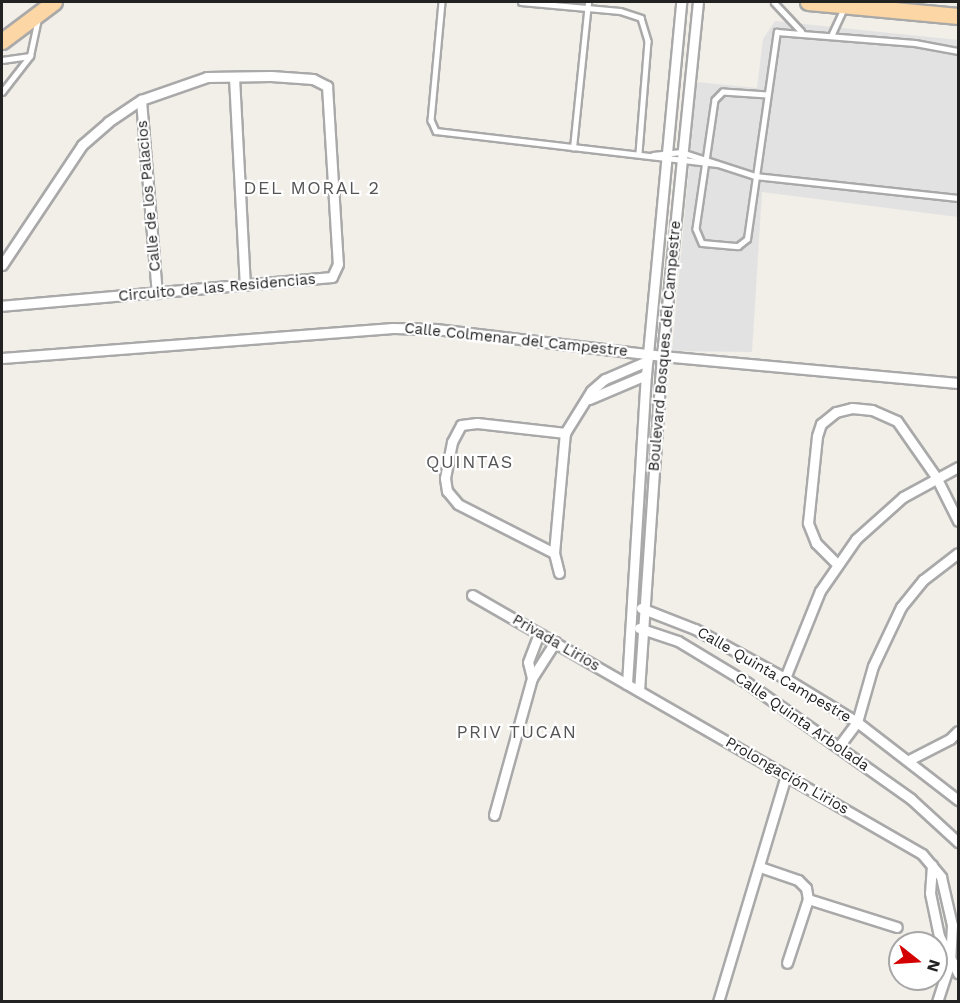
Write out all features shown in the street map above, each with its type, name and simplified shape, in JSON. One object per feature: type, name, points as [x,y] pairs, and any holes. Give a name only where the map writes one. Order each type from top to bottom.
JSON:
[{"type":"main road","points":[[2,41],[39,10],[54,2]]},
{"type":"main road","points":[[808,2],[958,16]]},
{"type":"street","name":"Boulevard Bosques del Campestre","points":[[627,684],[646,375],[664,156],[681,2]]},
{"type":"street","name":"Boulevard Bosques del Campestre","points":[[639,692],[662,356],[698,2]]},
{"type":"street","name":"Circuito de las Residencias","points":[[2,265],[82,146],[108,122],[141,100],[198,79],[234,77],[313,80],[327,86],[330,99],[335,274],[323,280],[2,306]]},
{"type":"street","points":[[234,77],[244,285]]},
{"type":"street","name":"Calle de los Palacios","points":[[141,100],[158,293]]},
{"type":"street","name":"Calle Colmenar del Campestre","points":[[2,358],[393,327],[436,329],[648,357],[662,356],[958,383]]},
{"type":"street","points":[[559,573],[554,553],[565,433],[589,399],[591,391],[605,379],[648,357]]},
{"type":"street","points":[[589,399],[646,375]]},
{"type":"street","points":[[837,564],[816,543],[808,523],[817,436],[826,418],[852,408],[886,414],[907,434],[936,477],[958,521]]},
{"type":"street","points":[[554,553],[458,504],[447,491],[445,478],[452,442],[461,425],[477,423],[565,433]]},
{"type":"street","points":[[785,678],[820,591],[837,564],[877,518],[936,477],[958,467]]},
{"type":"street","points":[[839,746],[856,722],[873,666],[901,607],[923,580],[958,552]]},
{"type":"street","name":"Privada Lirios","points":[[472,595],[639,692]]},
{"type":"street","name":"Calle Quinta Campestre","points":[[632,606],[645,609],[714,639],[785,678],[856,722],[909,760],[958,800]]},
{"type":"street","name":"Calle Quinta Arbolada","points":[[631,626],[644,629],[707,658],[839,746],[910,800],[958,842]]},
{"type":"street","points":[[532,678],[528,662],[539,634]]},
{"type":"street","points":[[494,815],[532,678],[555,642]]},
{"type":"street","name":"Prolongación Lirios","points":[[639,692],[910,846],[932,865],[941,878],[952,925],[950,962],[937,1002]]},
{"type":"street","points":[[909,760],[951,739],[958,731]]},
{"type":"street","points":[[718,1002],[786,776]]},
{"type":"street","points":[[932,865],[933,910],[950,962],[958,973]]},
{"type":"street","points":[[760,867],[798,880],[806,888],[808,899],[787,963]]},
{"type":"street","points":[[808,899],[897,927]]},
{"type":"lane","points":[[442,2],[431,120],[436,131],[573,148],[664,156],[681,152],[706,158],[717,164],[755,176],[958,198]]},
{"type":"lane","points":[[521,2],[633,13],[647,27],[639,153]]},
{"type":"lane","points":[[573,148],[588,2]]},
{"type":"lane","points":[[774,2],[801,32]]},
{"type":"lane","points":[[831,36],[846,5]]},
{"type":"lane","points":[[2,92],[30,56],[39,10]]},
{"type":"lane","points":[[767,95],[723,93],[717,96],[696,235],[708,245],[738,246],[747,239],[777,32],[801,32],[958,51]]},
{"type":"lane","points":[[2,60],[30,56]]},
{"type":"lane","points":[[653,155],[664,156],[680,163],[705,166],[717,164]]},
{"type":"shaded area","points":[[775,21],[958,40],[958,217],[762,192],[752,352],[672,351],[697,82],[757,88],[763,39]]},
{"type":"district","name":"DEL MORAL 2","points":[[312,188]]},
{"type":"district","name":"QUINTAS","points":[[470,462]]},
{"type":"district","name":"PRIV TUCAN","points":[[517,732]]}]
